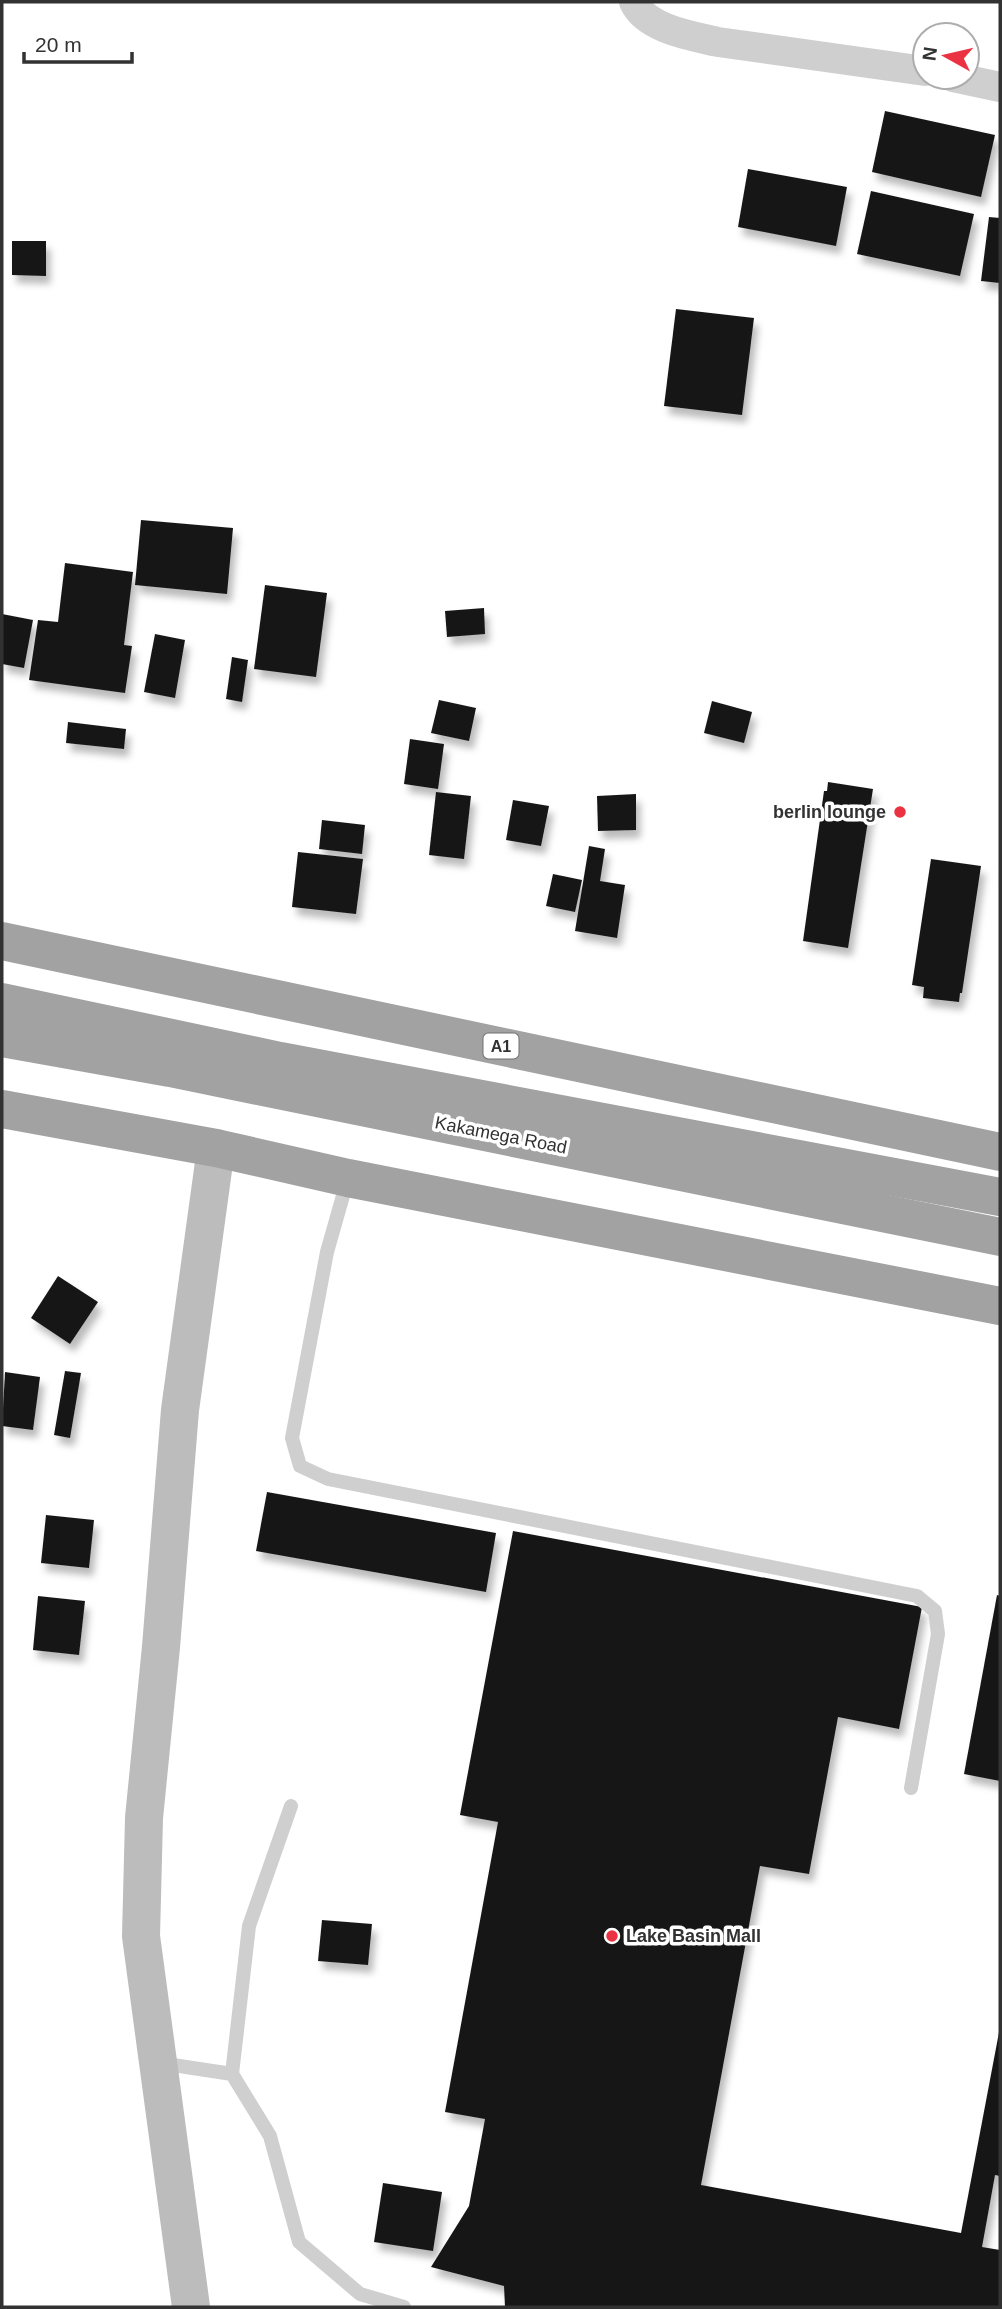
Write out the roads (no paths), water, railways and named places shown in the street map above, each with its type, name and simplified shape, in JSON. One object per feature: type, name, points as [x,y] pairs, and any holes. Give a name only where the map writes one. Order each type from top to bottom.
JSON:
[{"type":"highway","name":"A1","points":[[2,941],[1000,1152]]},
{"type":"highway","name":"Kakamega Road","points":[[2,1002],[280,1061],[1000,1197]]},
{"type":"highway","name":"Kakamega Road","points":[[2,1038],[170,1068],[1000,1237]]},
{"type":"highway","points":[[2,1110],[216,1148],[348,1178],[1000,1306]]},
{"type":"main road","points":[[191,2307],[141,1936],[144,1818],[180,1410],[216,1148]]},
{"type":"street","points":[[634,2],[636,7],[661,26],[718,43],[911,69]]},
{"type":"street","points":[[981,83],[1000,87]]},
{"type":"lane","points":[[348,1178],[327,1252],[292,1438],[300,1466],[328,1479],[917,1597],[934,1611],[938,1634],[911,1788]]},
{"type":"lane","points":[[291,1806],[248,1926],[232,2074],[270,2136],[299,2242],[360,2294],[404,2307]]},
{"type":"lane","points":[[158,2063],[232,2074]]},
{"type":"place","name":"berlin lounge","points":[[900,812]]},
{"type":"place","name":"Lake Basin Mall","points":[[612,1936]]}]
